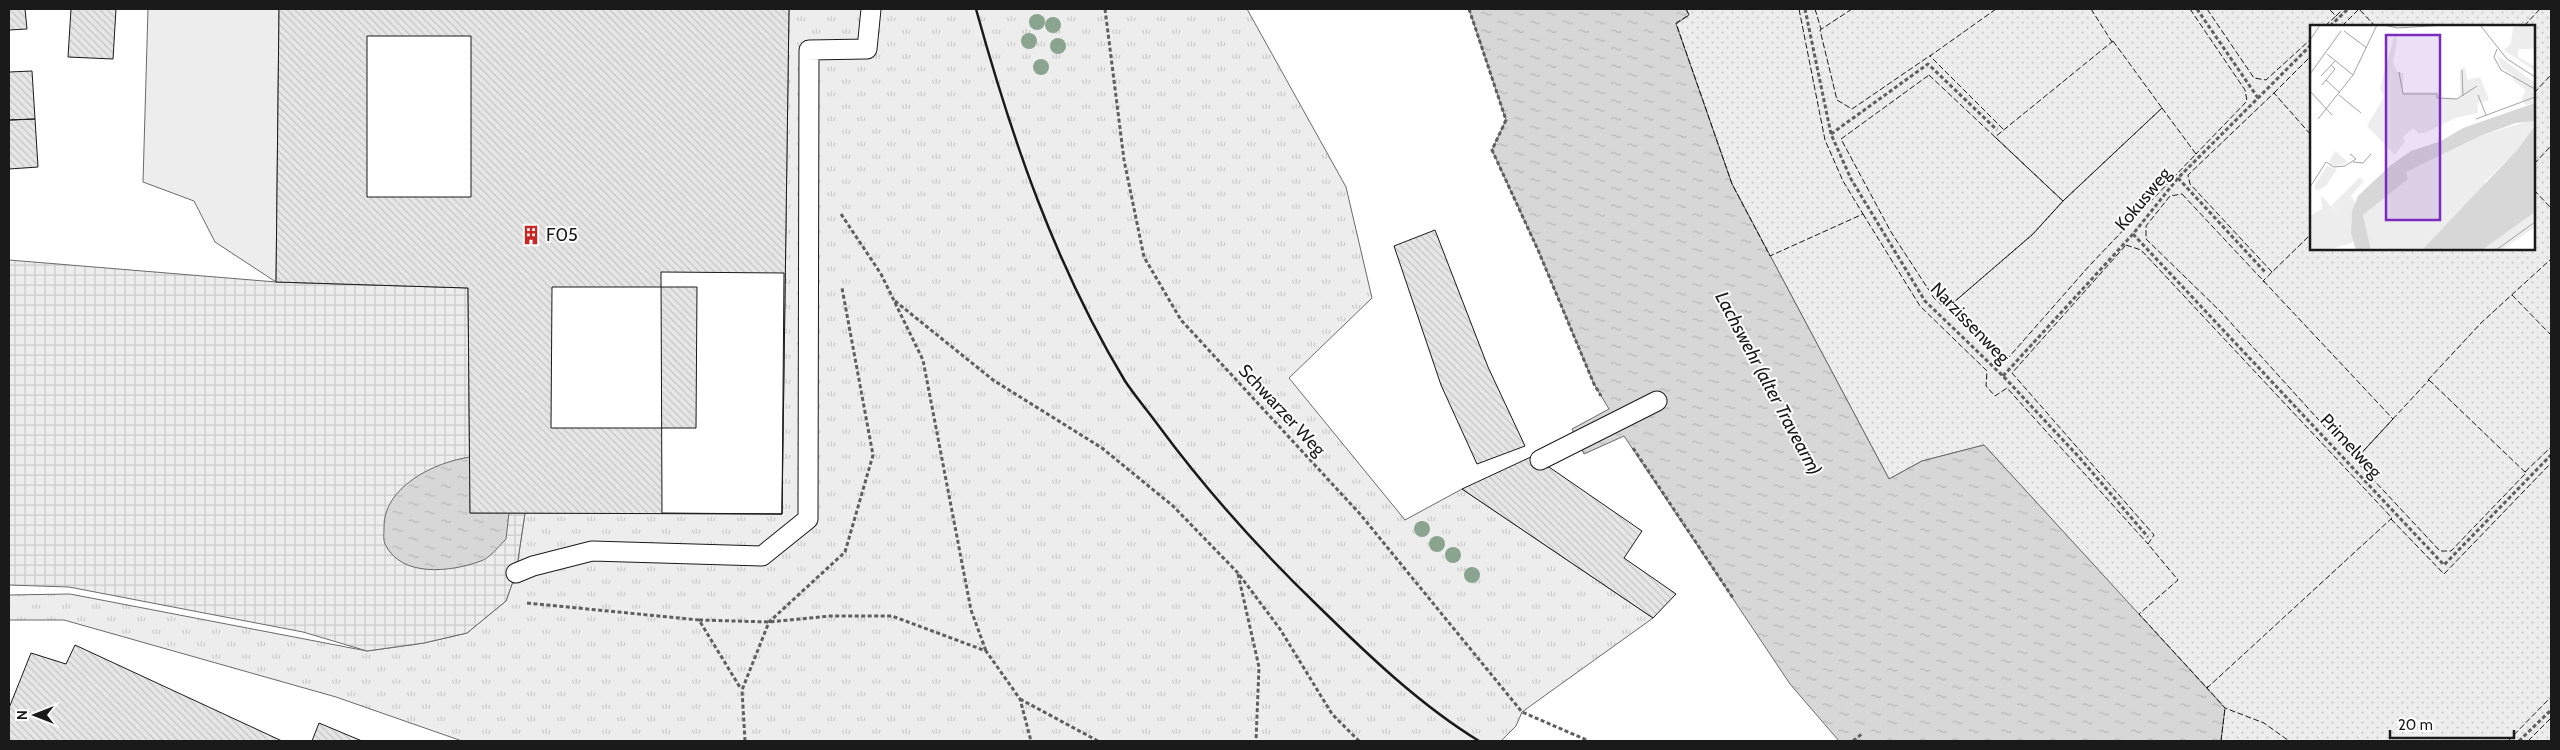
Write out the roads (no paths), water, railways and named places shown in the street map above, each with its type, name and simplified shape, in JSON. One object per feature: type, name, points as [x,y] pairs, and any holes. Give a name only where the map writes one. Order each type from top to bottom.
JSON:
[{"type":"lane","points":[[516,574],[533,566],[592,551],[762,556],[808,519],[809,50],[867,49],[871,9]]},
{"type":"lane","points":[[1540,460],[1657,401]]},
{"type":"water","name":"Lachswehr (alter Travearm)","points":[[1469,9],[1686,9],[1689,15],[1676,24],[1732,184],[1889,479],[1922,461],[1984,445],[2225,708],[2221,741],[1839,741],[1790,684],[1624,436],[1584,454],[1572,429],[1609,409],[1594,384],[1538,250],[1492,150],[1506,120]]},
{"type":"water","points":[[470,457],[470,513],[509,513],[506,539],[488,557],[469,565],[456,568],[428,569],[403,563],[392,555],[384,541],[386,514],[392,501],[401,489],[427,471],[442,464]]},
{"type":"place","name":"F05","points":[[531,235]]}]
